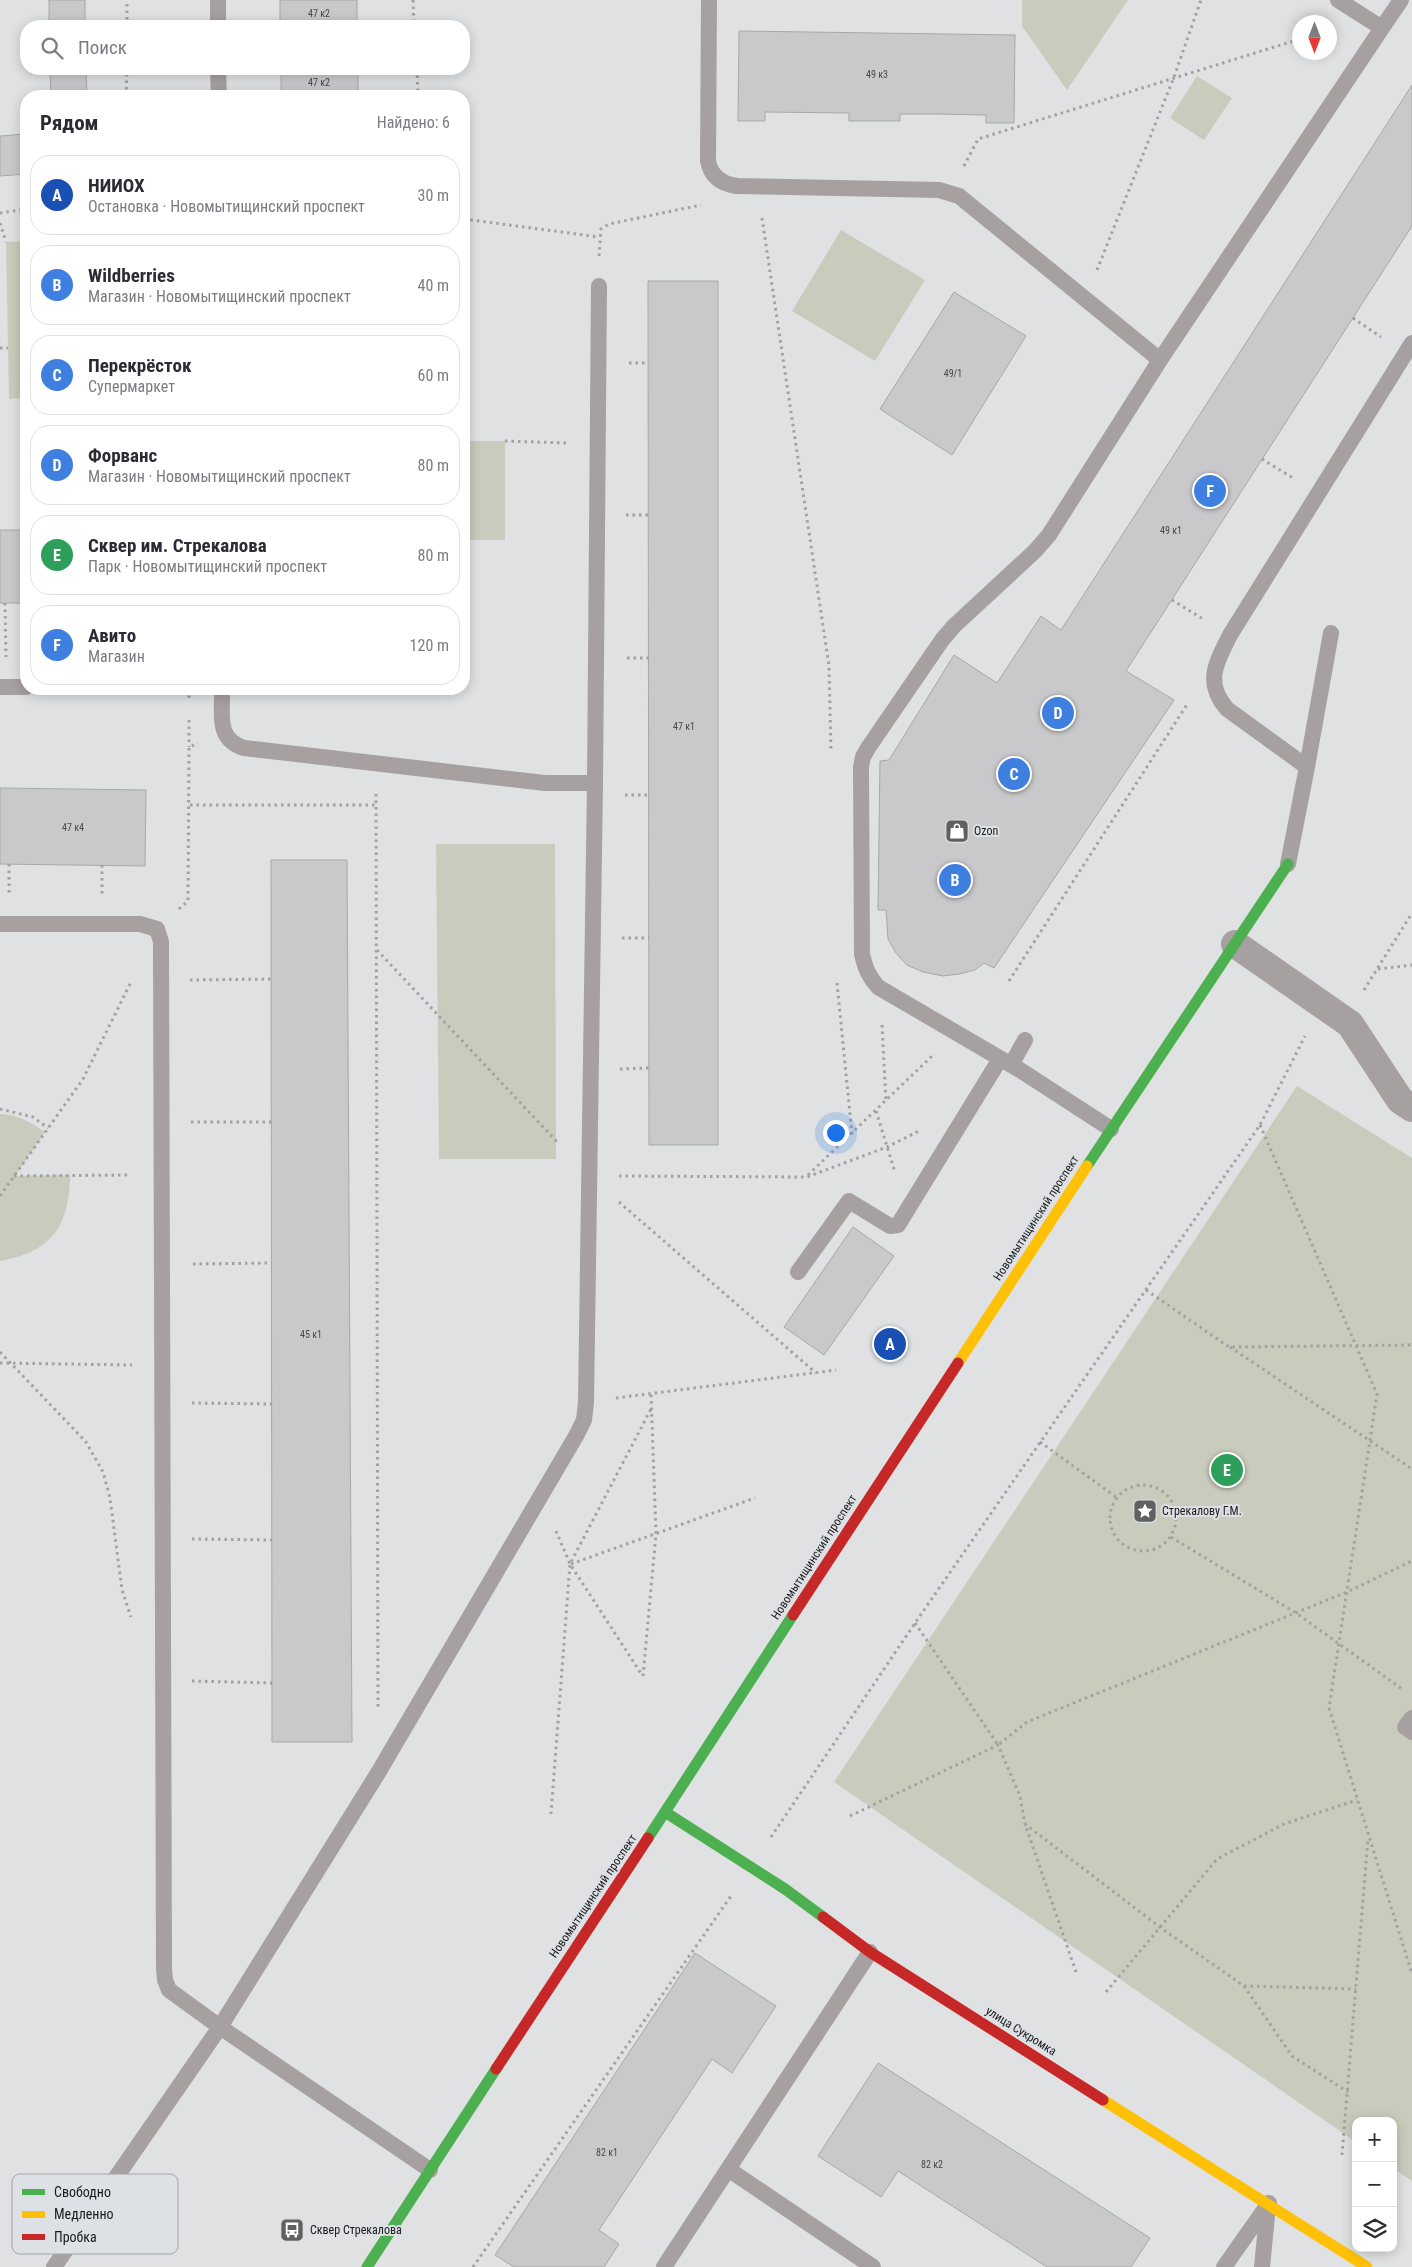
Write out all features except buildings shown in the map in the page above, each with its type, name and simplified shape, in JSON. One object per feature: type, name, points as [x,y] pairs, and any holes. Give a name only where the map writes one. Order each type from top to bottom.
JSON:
[{"type":"main road","name":"Новомытищинский проспект","points":[[367,2267],[1111,1129],[1288,864]]},
{"type":"main road","name":"улица Сукромка","points":[[665,1812],[785,1889],[870,1952],[1269,2203],[1367,2267]]},
{"type":"street","points":[[1235,944],[1350,1024],[1400,1100],[1412,1108]]},
{"type":"lane","points":[[218,0],[218,20]]},
{"type":"lane","points":[[709,0],[708,161],[710,169],[719,180],[727,185],[758,187],[939,190],[950,192],[959,196],[1160,360]]},
{"type":"lane","points":[[1338,0],[1382,28]]},
{"type":"lane","points":[[1111,1129],[1006,1062],[878,987],[871,979],[865,967],[862,954],[863,757],[948,633],[1035,551],[1049,535],[1160,360],[1401,0]]},
{"type":"lane","points":[[218,75],[218,90]]},
{"type":"lane","points":[[118,2174],[220,2027],[378,1773],[584,1420],[586,1402],[595,783],[599,286]]},
{"type":"lane","points":[[1307,767],[1224,716],[1214,688],[1216,663],[1230,636],[1412,344]]},
{"type":"lane","points":[[1288,864],[1331,633]]},
{"type":"lane","points":[[3,687],[20,687]]},
{"type":"lane","points":[[222,695],[224,732],[229,741],[244,748],[545,783],[595,783]]},
{"type":"lane","points":[[0,924],[140,924],[157,929],[161,942],[165,1980],[169,1990],[220,2027],[430,2170]]},
{"type":"lane","points":[[798,1272],[849,1200],[890,1226],[898,1225],[1006,1062],[1025,1040]]},
{"type":"lane","points":[[1412,1718],[1406,1727],[1412,1732]]},
{"type":"lane","points":[[664,2267],[870,1952]]},
{"type":"lane","points":[[728,2169],[873,2267]]},
{"type":"lane","points":[[1224,2267],[1269,2203]]},
{"type":"lane","points":[[1262,2267],[1269,2203]]},
{"type":"lane","points":[[54,2267],[63,2254]]},
{"type":"path","points":[[127,0],[127,20]]},
{"type":"path","points":[[413,0],[414,20]]},
{"type":"path","points":[[1086,299],[1174,77],[1201,0]]},
{"type":"path","points":[[950,192],[978,139],[1292,41]]},
{"type":"path","points":[[126,75],[126,90]]},
{"type":"path","points":[[417,75],[418,90]]},
{"type":"path","points":[[599,286],[599,237],[601,229],[610,224],[697,207],[705,203],[719,180]]},
{"type":"path","points":[[758,187],[829,666],[831,755]]},
{"type":"path","points":[[0,213],[20,210]]},
{"type":"path","points":[[470,220],[599,237]]},
{"type":"path","points":[[0,223],[6,242]]},
{"type":"path","points":[[0,348],[8,348]]},
{"type":"path","points":[[505,441],[598,443]]},
{"type":"path","points":[[1262,460],[1318,493]]},
{"type":"path","points":[[1172,600],[1230,636]]},
{"type":"path","points":[[3,687],[6,603]]},
{"type":"path","points":[[1009,981],[1154,753],[1216,663]]},
{"type":"path","points":[[157,929],[188,901],[189,747],[224,732]]},
{"type":"path","points":[[376,764],[378,1714]]},
{"type":"path","points":[[190,805],[376,805]]},
{"type":"path","points":[[473,2267],[1260,1125],[1309,1028],[1359,999],[1412,913]]},
{"type":"path","points":[[376,949],[589,1176],[816,1373]]},
{"type":"path","points":[[1378,969],[1412,965]]},
{"type":"path","points":[[161,981],[272,979]]},
{"type":"path","points":[[0,1196],[83,1080],[131,982]]},
{"type":"path","points":[[837,982],[852,1134]]},
{"type":"path","points":[[882,1018],[886,1101]]},
{"type":"path","points":[[806,1177],[936,1053]]},
{"type":"path","points":[[0,1109],[33,1117],[48,1128]]},
{"type":"path","points":[[161,1123],[272,1122]]},
{"type":"path","points":[[1260,1125],[1377,1394],[1329,1708],[1412,1974]]},
{"type":"path","points":[[589,1176],[806,1177],[888,1147],[922,1130]]},
{"type":"path","points":[[14,1176],[161,1174]]},
{"type":"path","points":[[162,1264],[272,1263]]},
{"type":"path","points":[[1146,1290],[1412,1469]]},
{"type":"path","points":[[1229,1347],[1412,1345]]},
{"type":"path","points":[[0,1352],[86,1442],[103,1472],[110,1498],[122,1590],[132,1620]]},
{"type":"path","points":[[0,1363],[162,1366]]},
{"type":"path","points":[[586,1402],[836,1370]]},
{"type":"path","points":[[541,1496],[570,1564],[643,1676],[656,1534],[651,1394]]},
{"type":"path","points":[[162,1402],[272,1404]]},
{"type":"path","points":[[551,1814],[570,1564],[651,1409]]},
{"type":"path","points":[[1040,1442],[1116,1497]]},
{"type":"path","points":[[1138,1484],[1151,1485],[1163,1491],[1172,1500],[1176,1512],[1176,1525],[1171,1537],[1160,1547],[1145,1552],[1130,1549],[1117,1540],[1110,1526],[1110,1511],[1116,1497],[1126,1489],[1138,1484]]},
{"type":"path","points":[[570,1564],[755,1498]]},
{"type":"path","points":[[1171,1537],[1296,1613],[1404,1690]]},
{"type":"path","points":[[162,1539],[272,1540]]},
{"type":"path","points":[[850,1816],[998,1745],[1027,1722],[1347,1592],[1412,1561]]},
{"type":"path","points":[[915,1623],[998,1745],[1020,1796],[1025,1824],[1076,1972]]},
{"type":"path","points":[[163,1681],[272,1683]]},
{"type":"path","points":[[1106,1992],[1217,1859],[1284,1824],[1357,1800]]},
{"type":"path","points":[[1025,1824],[1161,1928],[1244,1986],[1292,2056],[1348,2092]]},
{"type":"path","points":[[1342,2155],[1369,1836]]},
{"type":"path","points":[[1244,1986],[1356,1989]]},
{"type":"green space","points":[[1022,0],[1128,0],[1067,90],[1022,26]]},
{"type":"green space","points":[[1197,76],[1232,98],[1204,140],[1170,118]]},
{"type":"green space","points":[[841,230],[925,280],[875,361],[792,311]]},
{"type":"green space","points":[[20,241],[20,398],[9,399],[6,242]]},
{"type":"green space","points":[[470,441],[505,441],[505,540],[470,540]]},
{"type":"green space","points":[[436,844],[555,844],[556,1159],[439,1159]]},
{"type":"green space","points":[[1297,1086],[1412,1158],[1412,2181],[1397,2171],[1397,2117],[1352,2117],[1352,2139],[834,1782]]},
{"type":"green space","points":[[0,1114],[18,1117],[45,1132],[15,1176],[70,1175],[70,1179],[65,1212],[60,1225],[53,1235],[44,1244],[32,1251],[0,1261]]},
{"type":"traffic: fast","points":[[1087,1166],[1288,864]]},
{"type":"traffic: fast","points":[[648,1838],[793,1615]]},
{"type":"traffic: fast","points":[[665,1812],[785,1889],[823,1917]]},
{"type":"traffic: fast","points":[[367,2267],[496,2069]]},
{"type":"traffic: slow","points":[[958,1363],[1087,1166]]},
{"type":"traffic: slow","points":[[1103,2100],[1367,2267]]},
{"type":"traffic: jam","points":[[793,1615],[958,1363]]},
{"type":"traffic: jam","points":[[496,2069],[648,1838]]},
{"type":"traffic: jam","points":[[823,1917],[870,1952],[1103,2100]]},
{"type":"place","name":"Авито","points":[[1210,491]]},
{"type":"place","name":"Форванс","points":[[1058,713]]},
{"type":"place","name":"Перекрёсток","points":[[1014,774]]},
{"type":"place","name":"Ozon","points":[[957,831]]},
{"type":"place","name":"Wildberries","points":[[955,880]]},
{"type":"place","name":"НИИОХ","points":[[890,1344]]},
{"type":"place","name":"Сквер им. Стрекалова","points":[[1227,1470]]},
{"type":"place","name":"Стрекалову Г.М.","points":[[1145,1511]]},
{"type":"place","name":"Сквер Стрекалова","points":[[292,2230]]}]
